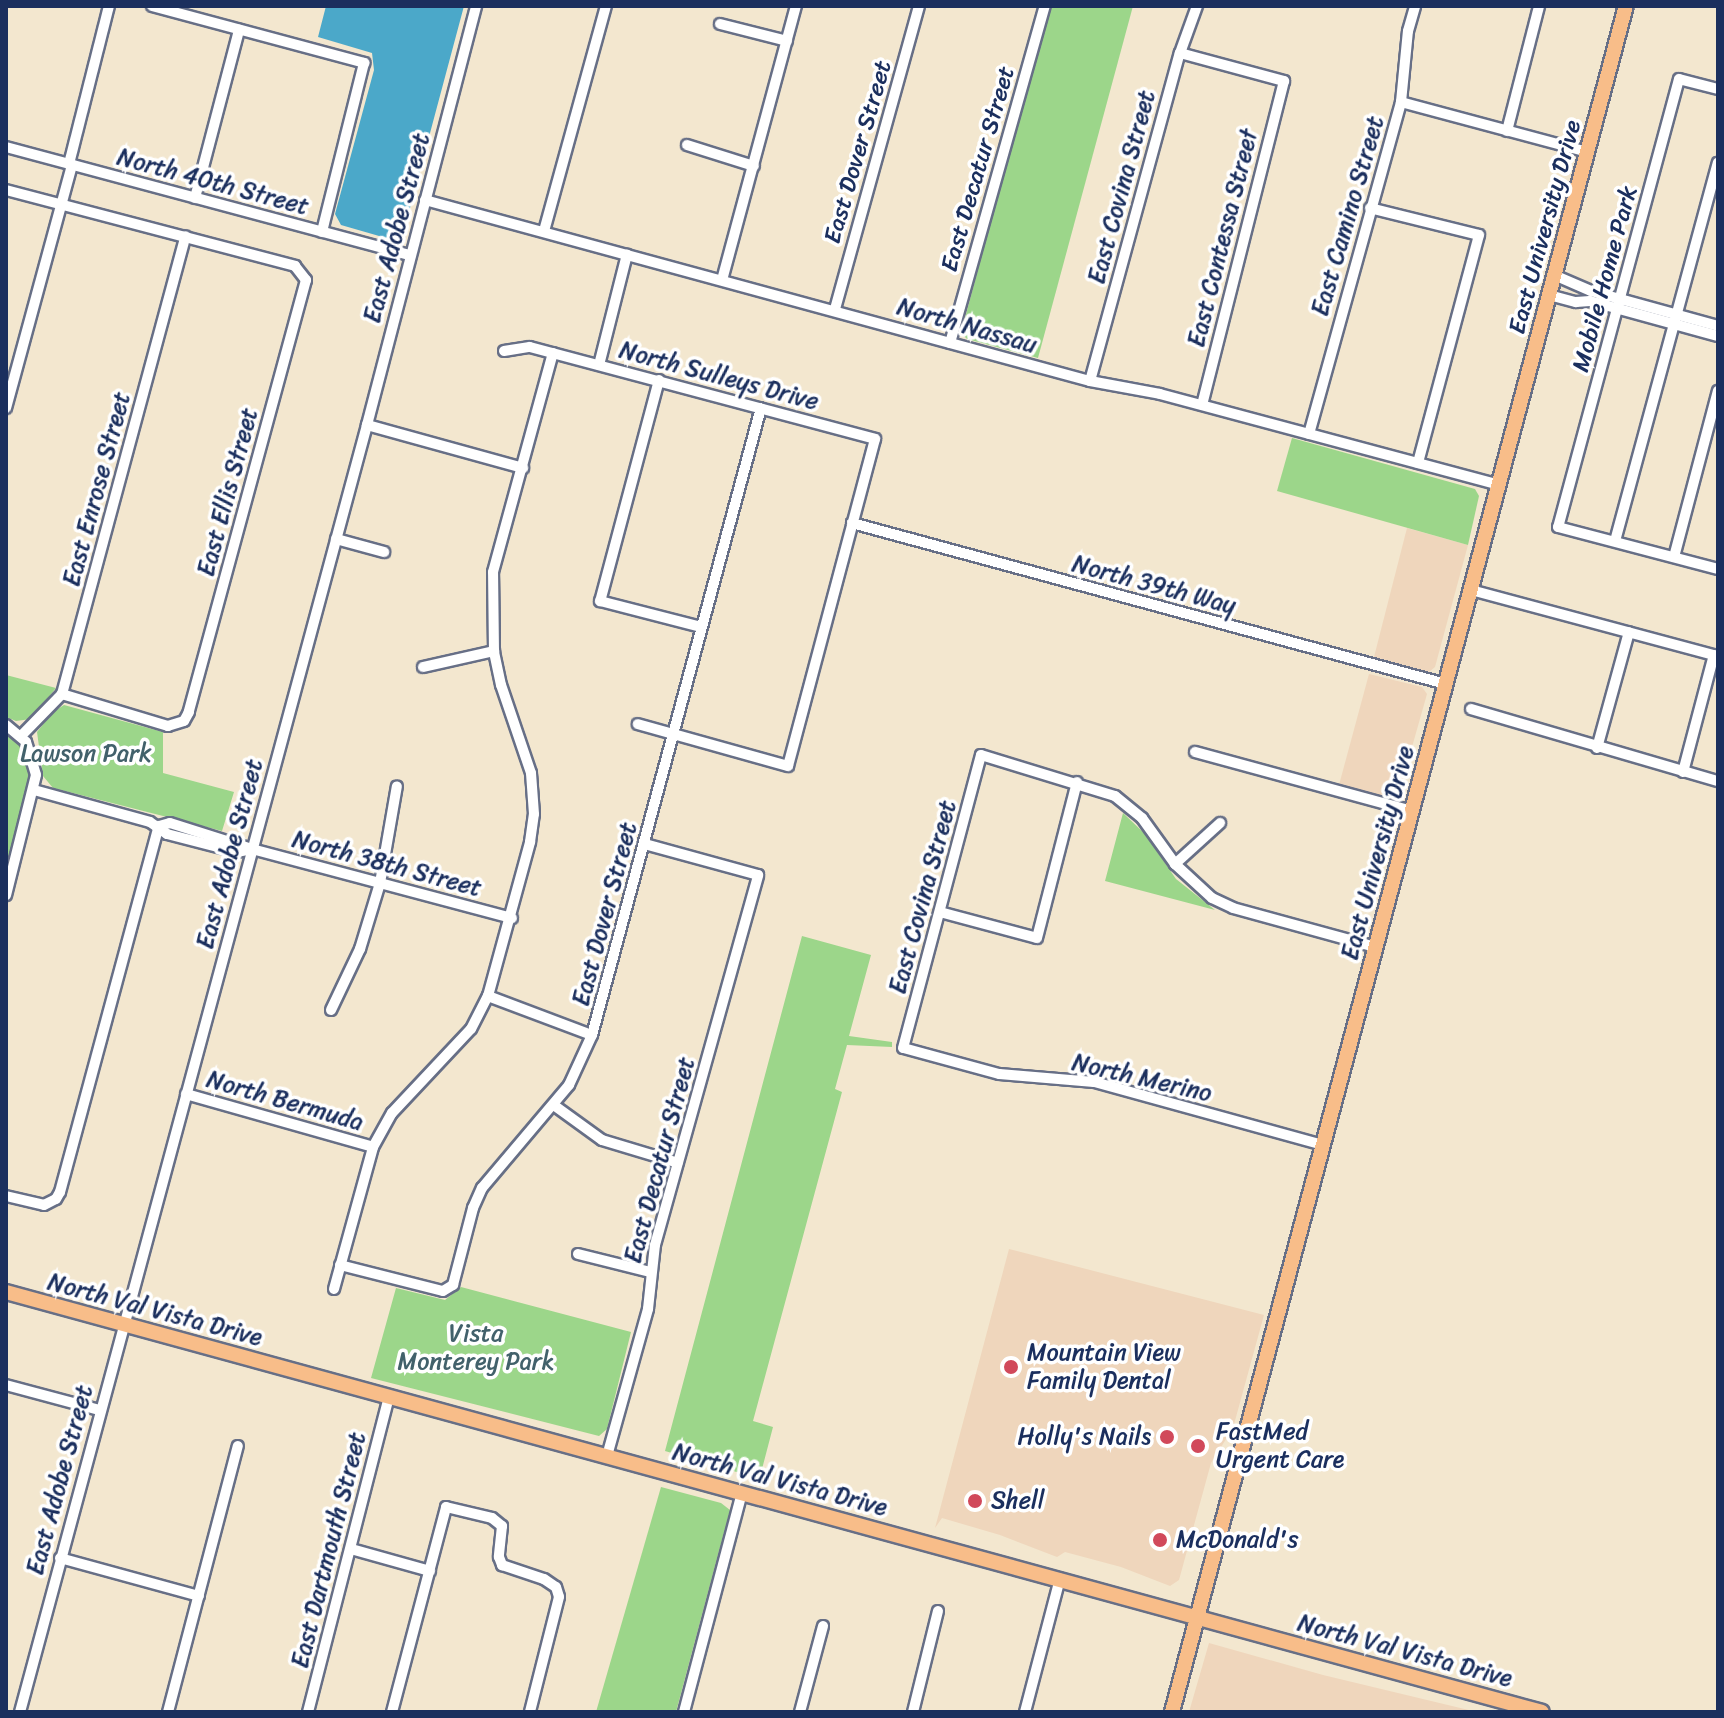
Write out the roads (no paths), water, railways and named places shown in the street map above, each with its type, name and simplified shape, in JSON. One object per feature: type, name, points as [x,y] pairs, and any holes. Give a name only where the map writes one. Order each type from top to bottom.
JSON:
[{"type":"main road","name":"East University Drive","points":[[1172,1712],[1626,6]]},
{"type":"main road","name":"North Val Vista Drive","points":[[6,1292],[1542,1712]]},
{"type":"street","points":[[6,408],[61,204],[109,6]]},
{"type":"street","points":[[152,6],[364,63],[322,232]]},
{"type":"street","name":"East Adobe Street","points":[[20,1712],[122,1324],[367,425],[476,6]]},
{"type":"street","points":[[544,231],[606,6]]},
{"type":"street","points":[[722,280],[796,6]]},
{"type":"street","name":"East Dover Street","points":[[835,309],[919,6]]},
{"type":"street","name":"East Decatur Street","points":[[950,343],[1045,6]]},
{"type":"street","name":"East Covina Street","points":[[1090,381],[1180,53],[1197,6]]},
{"type":"street","name":"East Camino Street","points":[[1309,434],[1401,102],[1408,31],[1415,6]]},
{"type":"street","points":[[1507,131],[1539,6]]},
{"type":"street","points":[[720,24],[787,41]]},
{"type":"street","points":[[195,198],[239,30]]},
{"type":"street","name":"East Contessa Street","points":[[1180,53],[1284,81],[1202,405]]},
{"type":"street","name":"Mobile Home Park","points":[[1615,541],[1558,527],[1679,79],[1718,89]]},
{"type":"street","points":[[1401,102],[1587,152]]},
{"type":"street","points":[[687,145],[754,166]]},
{"type":"street","name":"North 40th Street","points":[[6,147],[410,255]]},
{"type":"street","points":[[1718,163],[1615,541],[1718,569]]},
{"type":"street","points":[[6,190],[186,236]]},
{"type":"street","name":"North Nassau","points":[[425,200],[835,309],[1090,381],[1202,405],[1499,485]]},
{"type":"street","points":[[1370,208],[1479,235],[1418,463]]},
{"type":"street","name":"East Ellis Street","points":[[62,694],[156,723],[176,726],[184,721],[306,280],[303,272],[295,266],[186,236]]},
{"type":"street","name":"East Enrose Street","points":[[21,736],[62,694],[186,236]]},
{"type":"street","points":[[599,365],[627,254]]},
{"type":"street","points":[[1554,275],[1620,304]]},
{"type":"street","points":[[1549,295],[1620,304],[1718,326]]},
{"type":"street","points":[[1676,319],[1718,336]]},
{"type":"street","name":"North Sulleys Drive","points":[[504,351],[530,347],[875,439],[852,523]]},
{"type":"street","points":[[334,1289],[373,1147],[392,1113],[471,1029],[488,996],[512,918],[530,842],[534,793],[494,651],[493,572],[553,353]]},
{"type":"street","points":[[659,380],[600,601],[701,627]]},
{"type":"street","points":[[1674,557],[1718,391]]},
{"type":"street","name":"East Dover Street","points":[[340,1265],[443,1291],[453,1285],[473,1208],[482,1188],[512,1149],[555,1106],[569,1085],[592,1035],[761,408]]},
{"type":"street","points":[[367,425],[523,468]]},
{"type":"street","points":[[638,724],[788,766],[852,523]]},
{"type":"street","name":"North 39th Way","points":[[852,523],[1446,684]]},
{"type":"street","points":[[336,539],[384,552]]},
{"type":"street","points":[[1471,590],[1716,655],[1683,772]]},
{"type":"street","points":[[1597,748],[1629,632]]},
{"type":"street","points":[[423,667],[494,651]]},
{"type":"street","points":[[1471,709],[1718,781]]},
{"type":"street","points":[[6,725],[21,736],[36,765],[34,790],[6,895]]},
{"type":"street","points":[[1195,752],[1412,811]]},
{"type":"street","name":"East Covina Street","points":[[903,1048],[981,755],[1077,782]]},
{"type":"street","points":[[940,912],[1037,938],[1077,782],[1115,796],[1142,818],[1175,864],[1212,898],[1233,908],[1376,947]]},
{"type":"street","points":[[331,1010],[360,949],[380,883],[397,786]]},
{"type":"street","name":"North 38th Street","points":[[34,790],[159,826],[167,834],[199,837],[252,849],[512,918]]},
{"type":"street","points":[[1175,864],[1220,823]]},
{"type":"street","points":[[6,1196],[40,1204],[52,1202],[60,1192],[159,826]]},
{"type":"street","name":"East Decatur Street","points":[[607,1456],[648,1309],[650,1272],[678,1163],[758,875],[645,844]]},
{"type":"street","points":[[488,996],[592,1035]]},
{"type":"street","name":"North Merino","points":[[903,1048],[999,1074],[1094,1082],[1323,1145]]},
{"type":"street","name":"North Bermuda","points":[[186,1094],[373,1147]]},
{"type":"street","points":[[555,1106],[602,1140],[678,1163]]},
{"type":"street","points":[[578,1254],[650,1272]]},
{"type":"street","points":[[6,1385],[99,1410]]},
{"type":"street","name":"East Dartmouth Street","points":[[308,1712],[389,1397]]},
{"type":"street","points":[[168,1712],[238,1446]]},
{"type":"street","points":[[684,1712],[742,1493]]},
{"type":"street","points":[[392,1712],[446,1507],[492,1518],[502,1526],[499,1557],[502,1565],[544,1579],[556,1587],[559,1597],[530,1712]]},
{"type":"street","points":[[351,1549],[430,1571]]},
{"type":"street","points":[[60,1558],[199,1596]]},
{"type":"street","points":[[1025,1712],[1060,1579]]},
{"type":"street","points":[[913,1712],[938,1611]]},
{"type":"street","points":[[800,1712],[823,1626]]},
{"type":"water","points":[[326,6],[464,6],[403,234],[393,240],[341,225],[335,214],[374,70],[372,53],[318,37]]},
{"type":"place","name":"Mountain View Family Dental","points":[[1011,1367]]},
{"type":"place","name":"Holly's Nails","points":[[1167,1437]]},
{"type":"place","name":"FastMed Urgent Care","points":[[1198,1446]]},
{"type":"place","name":"Shell","points":[[975,1501]]},
{"type":"place","name":"McDonald's","points":[[1160,1540]]},
{"type":"park label","name":"Lawson Park","points":[[86,754]]},
{"type":"park label","name":"Vista Monterey Park","points":[[476,1348]]}]
